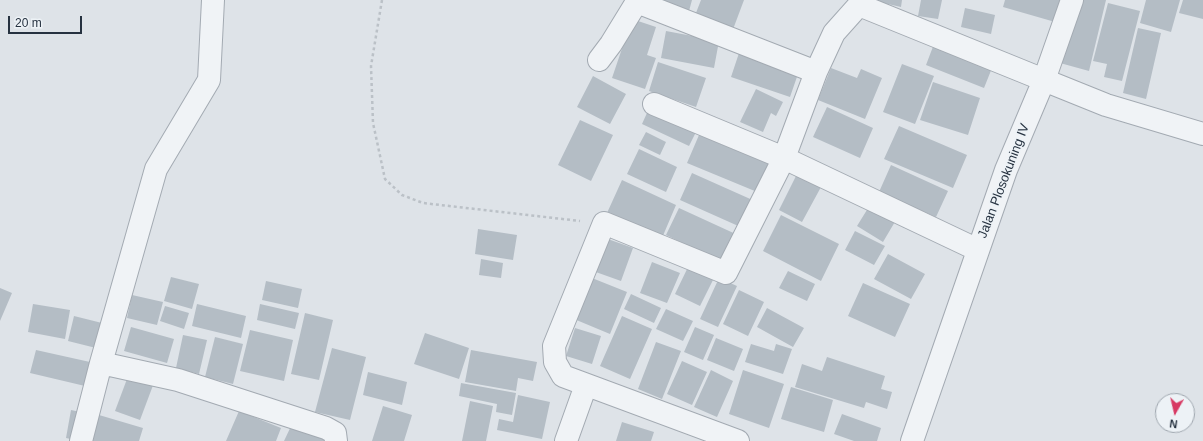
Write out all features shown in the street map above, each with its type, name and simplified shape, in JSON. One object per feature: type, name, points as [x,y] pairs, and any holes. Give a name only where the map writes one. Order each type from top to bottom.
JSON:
[{"type":"street","points":[[81,441],[101,362],[156,169],[209,80],[213,0]]},
{"type":"street","name":"Jalan Plosokuning IV","points":[[912,441],[1006,170],[1058,44],[1072,0]]},
{"type":"street","points":[[599,60],[611,44],[637,1],[816,72]]},
{"type":"street","points":[[738,441],[563,376],[555,362],[554,346],[604,223],[726,272],[784,158],[816,72],[834,33],[860,2],[1106,105],[1203,134]]},
{"type":"street","points":[[654,104],[784,158],[978,250]]},
{"type":"street","points":[[101,362],[178,380],[326,428],[335,433],[336,441]]},
{"type":"street","points":[[566,441],[586,385]]},
{"type":"path","points":[[382,0],[371,66],[373,123],[385,180],[402,195],[423,203],[604,223]]},
{"type":"building","points":[[663,0],[692,0],[689,11],[662,2]]},
{"type":"building","points":[[701,0],[744,0],[732,32],[694,18]]},
{"type":"building","points":[[879,0],[902,0],[901,7],[879,2]]},
{"type":"building","points":[[921,0],[942,0],[938,19],[918,16]]},
{"type":"building","points":[[1005,0],[1069,0],[1062,24],[1003,7]]},
{"type":"building","points":[[1076,0],[1106,0],[1089,71],[1060,63]]},
{"type":"building","points":[[1146,0],[1180,0],[1171,32],[1140,23]]},
{"type":"building","points":[[1183,0],[1203,0],[1203,19],[1179,13]]},
{"type":"building","points":[[1108,3],[1140,11],[1122,81],[1104,77],[1107,64],[1093,61]]},
{"type":"building","points":[[965,8],[995,15],[991,34],[961,27]]},
{"type":"building","points":[[632,19],[656,27],[647,55],[656,58],[645,89],[612,78]]},
{"type":"building","points":[[1138,28],[1161,33],[1146,99],[1123,93]]},
{"type":"building","points":[[666,31],[719,41],[714,68],[661,58]]},
{"type":"building","points":[[934,44],[992,68],[984,88],[926,65]]},
{"type":"building","points":[[740,50],[799,71],[790,97],[731,77]]},
{"type":"building","points":[[658,62],[706,78],[696,107],[649,91]]},
{"type":"building","points":[[902,64],[934,76],[915,124],[883,112]]},
{"type":"building","points":[[831,68],[857,78],[861,69],[882,78],[865,119],[818,100]]},
{"type":"building","points":[[593,76],[626,94],[610,124],[577,107]]},
{"type":"building","points":[[933,82],[980,98],[968,135],[920,120]]},
{"type":"building","points":[[756,89],[783,102],[776,116],[771,113],[763,132],[740,122]]},
{"type":"building","points":[[651,104],[699,126],[689,146],[642,124]]},
{"type":"building","points":[[827,107],[873,128],[860,158],[813,137]]},
{"type":"building","points":[[580,120],[613,135],[591,181],[558,165]]},
{"type":"building","points":[[899,126],[967,155],[953,188],[884,159]]},
{"type":"building","points":[[646,132],[666,142],[660,155],[639,145]]},
{"type":"building","points":[[699,135],[774,166],[762,194],[687,163]]},
{"type":"building","points":[[639,149],[677,167],[666,192],[627,174]]},
{"type":"building","points":[[891,165],[948,191],[936,217],[879,192]]},
{"type":"building","points":[[692,173],[757,202],[745,229],[680,200]]},
{"type":"building","points":[[797,174],[821,187],[802,222],[779,210]]},
{"type":"building","points":[[622,180],[676,205],[662,238],[607,213]]},
{"type":"building","points":[[870,205],[896,220],[883,242],[857,226]]},
{"type":"building","points":[[679,208],[740,236],[726,264],[666,235]]},
{"type":"building","points":[[781,215],[839,244],[821,281],[763,251]]},
{"type":"building","points":[[478,229],[517,235],[513,260],[475,254]]},
{"type":"building","points":[[855,231],[885,246],[874,265],[845,250]]},
{"type":"building","points":[[605,238],[633,248],[621,281],[593,271]]},
{"type":"building","points":[[888,254],[925,274],[911,299],[874,279]]},
{"type":"building","points":[[481,259],[503,263],[501,278],[479,275]]},
{"type":"building","points":[[652,262],[680,273],[667,303],[640,293]]},
{"type":"building","points":[[690,263],[715,276],[700,306],[675,294]]},
{"type":"building","points":[[788,271],[815,284],[807,301],[779,288]]},
{"type":"building","points":[[171,277],[199,284],[192,309],[164,301]]},
{"type":"building","points":[[592,278],[627,292],[610,334],[574,319]]},
{"type":"building","points":[[719,278],[737,286],[718,327],[700,319]]},
{"type":"building","points":[[266,281],[302,289],[298,308],[262,300]]},
{"type":"building","points":[[863,283],[910,304],[895,337],[848,316]]},
{"type":"building","points":[[0,288],[12,293],[0,321]]},
{"type":"building","points":[[739,290],[764,302],[748,336],[723,324]]},
{"type":"building","points":[[631,294],[661,308],[654,323],[624,309]]},
{"type":"building","points":[[132,295],[163,302],[157,325],[127,318]]},
{"type":"building","points":[[33,304],[70,310],[65,339],[28,332]]},
{"type":"building","points":[[197,304],[246,316],[241,338],[192,326]]},
{"type":"building","points":[[260,304],[299,313],[295,329],[257,320]]},
{"type":"building","points":[[165,306],[189,313],[184,329],[160,321]]},
{"type":"building","points":[[767,308],[804,328],[793,347],[757,327]]},
{"type":"building","points":[[666,309],[693,321],[683,341],[656,329]]},
{"type":"building","points":[[305,313],[333,320],[319,380],[291,374]]},
{"type":"building","points":[[74,316],[106,324],[100,349],[68,341]]},
{"type":"building","points":[[622,316],[652,329],[630,379],[600,366]]},
{"type":"building","points":[[131,327],[174,339],[167,363],[124,351]]},
{"type":"building","points":[[695,327],[714,335],[703,360],[684,352]]},
{"type":"building","points":[[575,328],[601,336],[592,364],[566,356]]},
{"type":"building","points":[[250,330],[293,340],[284,381],[240,371]]},
{"type":"building","points":[[425,333],[469,348],[459,379],[414,364]]},
{"type":"building","points":[[183,335],[207,340],[199,374],[176,368]]},
{"type":"building","points":[[215,337],[243,344],[233,384],[205,377]]},
{"type":"building","points":[[716,338],[743,349],[734,371],[707,360]]},
{"type":"building","points":[[656,342],[681,351],[662,399],[638,389]]},
{"type":"building","points":[[751,344],[774,351],[776,344],[792,349],[783,374],[745,362]]},
{"type":"building","points":[[332,348],[366,357],[350,420],[315,412]]},
{"type":"building","points":[[36,350],[90,362],[85,386],[30,373]]},
{"type":"building","points":[[471,350],[537,362],[533,381],[518,378],[516,391],[465,382]]},
{"type":"building","points":[[827,357],[885,376],[881,389],[892,392],[887,409],[866,402],[864,408],[795,387],[802,364],[822,371]]},
{"type":"building","points":[[682,361],[707,372],[692,405],[667,394]]},
{"type":"building","points":[[711,370],[733,381],[717,417],[694,407]]},
{"type":"building","points":[[743,370],[784,384],[769,428],[729,414]]},
{"type":"building","points":[[130,371],[155,380],[140,420],[115,411]]},
{"type":"building","points":[[368,372],[407,382],[402,405],[363,395]]},
{"type":"building","points":[[461,383],[516,393],[512,415],[496,412],[497,404],[459,396]]},
{"type":"building","points":[[791,387],[833,400],[824,432],[781,419]]},
{"type":"building","points":[[518,395],[550,402],[542,439],[497,430],[499,419],[513,422]]},
{"type":"building","points":[[470,401],[493,406],[486,441],[462,441]]},
{"type":"building","points":[[383,406],[412,415],[404,441],[372,441]]},
{"type":"building","points":[[71,410],[85,413],[80,441],[66,438]]},
{"type":"building","points":[[239,411],[281,428],[276,441],[226,441]]},
{"type":"building","points":[[842,414],[881,428],[877,441],[854,441],[834,434]]},
{"type":"building","points":[[99,415],[143,428],[139,441],[92,441]]},
{"type":"building","points":[[293,422],[327,439],[326,441],[284,441]]},
{"type":"building","points":[[622,422],[654,432],[651,441],[616,441]]}]
